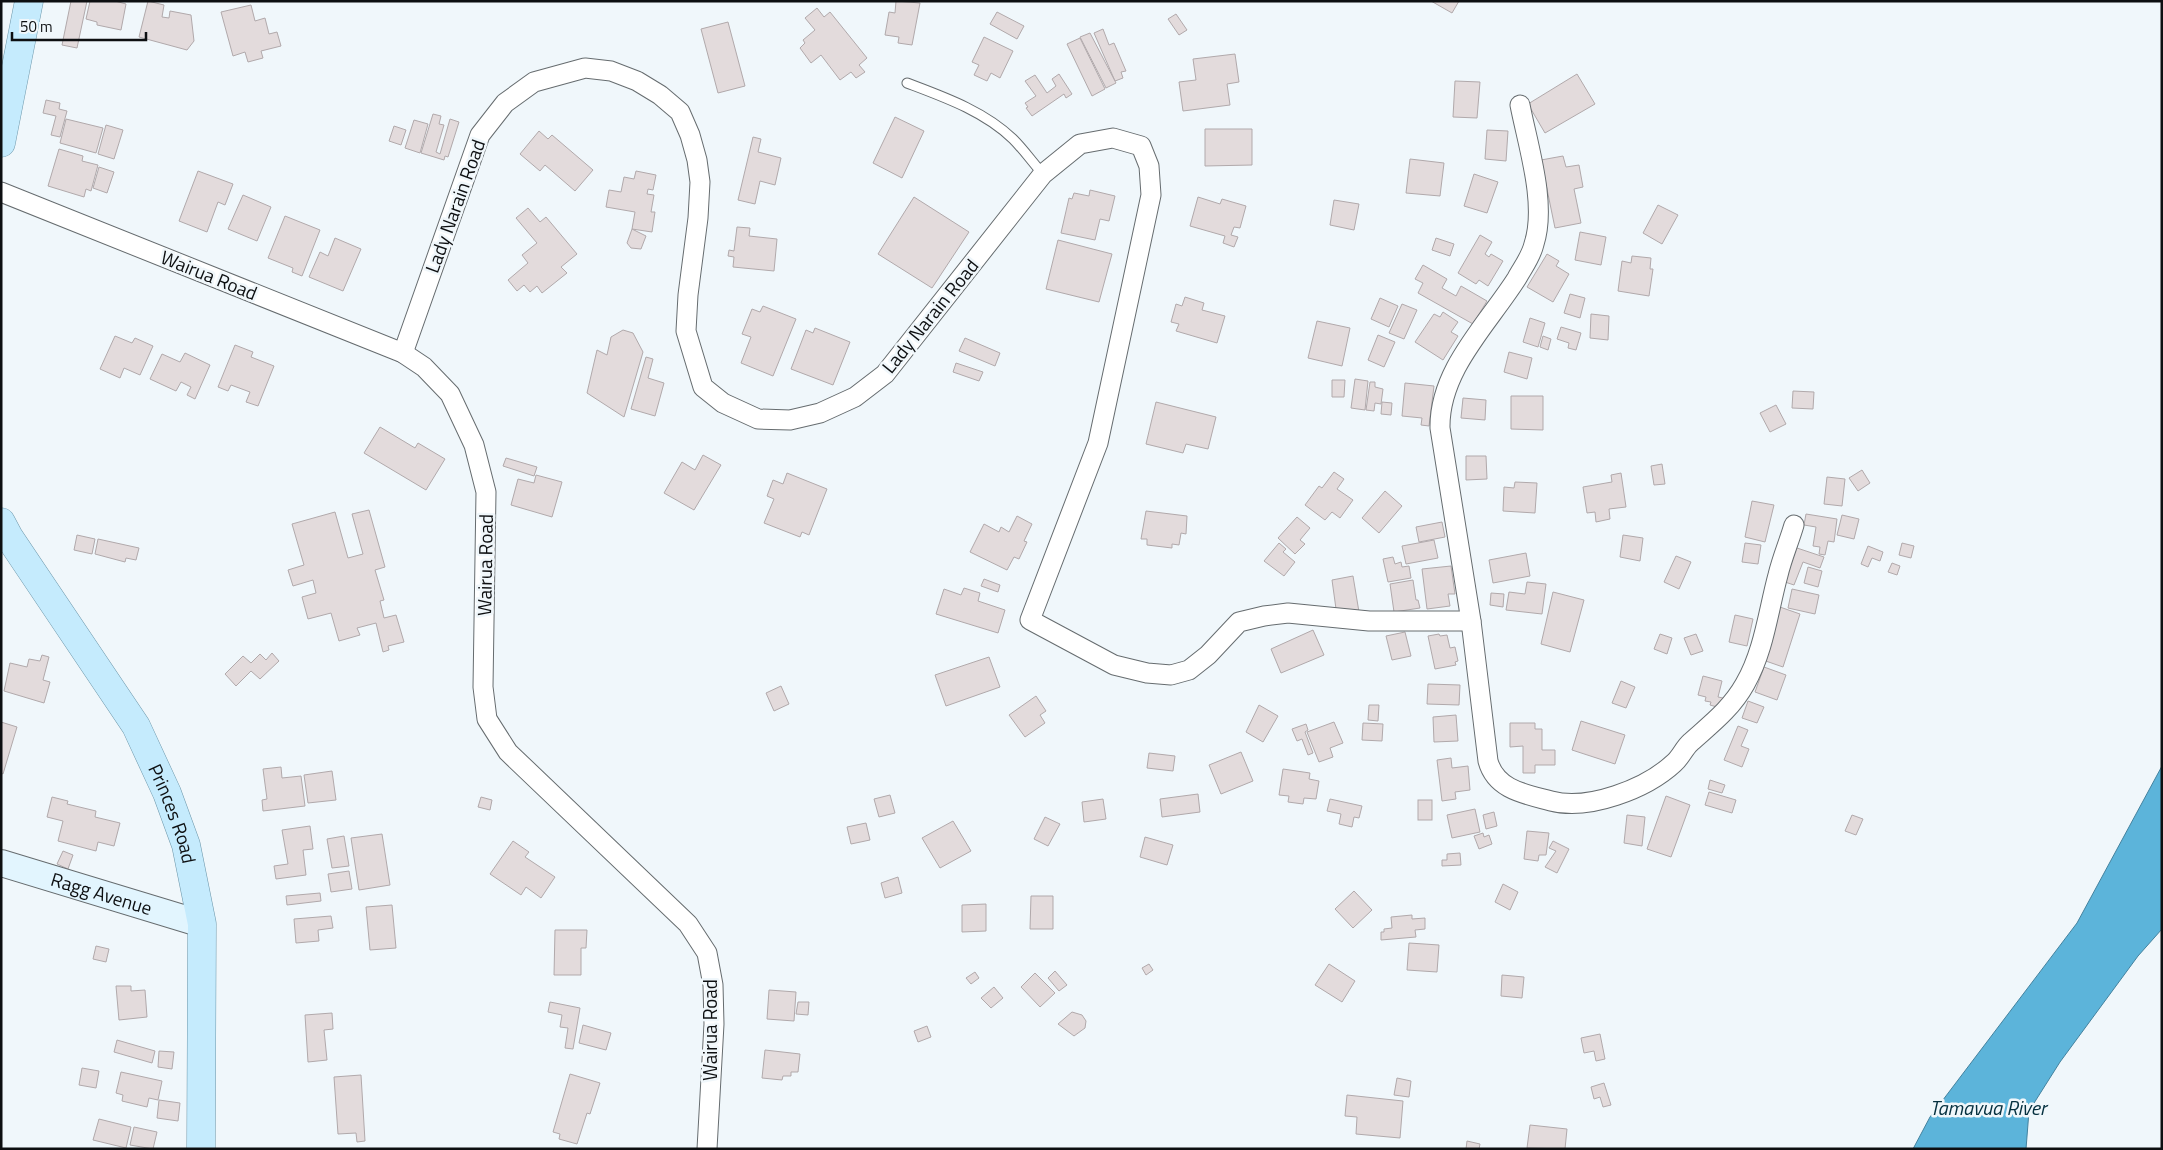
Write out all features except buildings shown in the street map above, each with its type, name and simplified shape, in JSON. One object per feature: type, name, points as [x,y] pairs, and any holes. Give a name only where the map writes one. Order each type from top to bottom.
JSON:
[{"type":"main road","points":[[1,143],[30,1]]},
{"type":"main road","name":"Princes Road","points":[[1,522],[136,726],[167,793],[186,846],[202,924],[201,1149]]},
{"type":"main road","name":"Ragg Avenue","points":[[1,863],[202,924]]},
{"type":"street","name":"Lady Narain Road","points":[[403,353],[480,135],[505,103],[534,82],[557,74],[585,68],[611,71],[637,80],[660,95],[680,112],[690,135],[697,160],[700,182],[686,331],[703,386],[723,403],[758,419],[790,420],[820,413],[855,398],[885,374],[1043,174],[1080,144],[1112,138],[1141,146],[1149,166],[1151,195],[1098,443],[1030,620],[1114,664],[1147,673],[1171,675],[1189,670],[1202,660],[1239,622],[1264,616],[1288,613],[1369,621],[1471,621]]},
{"type":"street","points":[[1520,105],[1539,207],[1535,244],[1528,260],[1505,297],[1459,363],[1445,389],[1440,413],[1440,428],[1471,621],[1488,761],[1491,771],[1500,782],[1517,792],[1560,803],[1593,801],[1625,792],[1649,781],[1675,763],[1689,744],[1726,711],[1745,684],[1759,651],[1778,574],[1794,525]]},
{"type":"street","name":"Wairua Road","points":[[1,192],[403,353],[424,367],[450,394],[474,445],[486,492],[483,687],[487,719],[508,752],[688,924],[707,953],[713,986],[714,1024],[707,1149]]},
{"type":"lane","points":[[908,83],[955,102],[993,123],[1013,139],[1043,174]]},
{"type":"water","name":"Tamavua River","points":[[2162,766],[2162,929],[2138,956],[2060,1062],[2029,1111],[2026,1149],[1913,1149],[1930,1117],[2077,923]]}]
